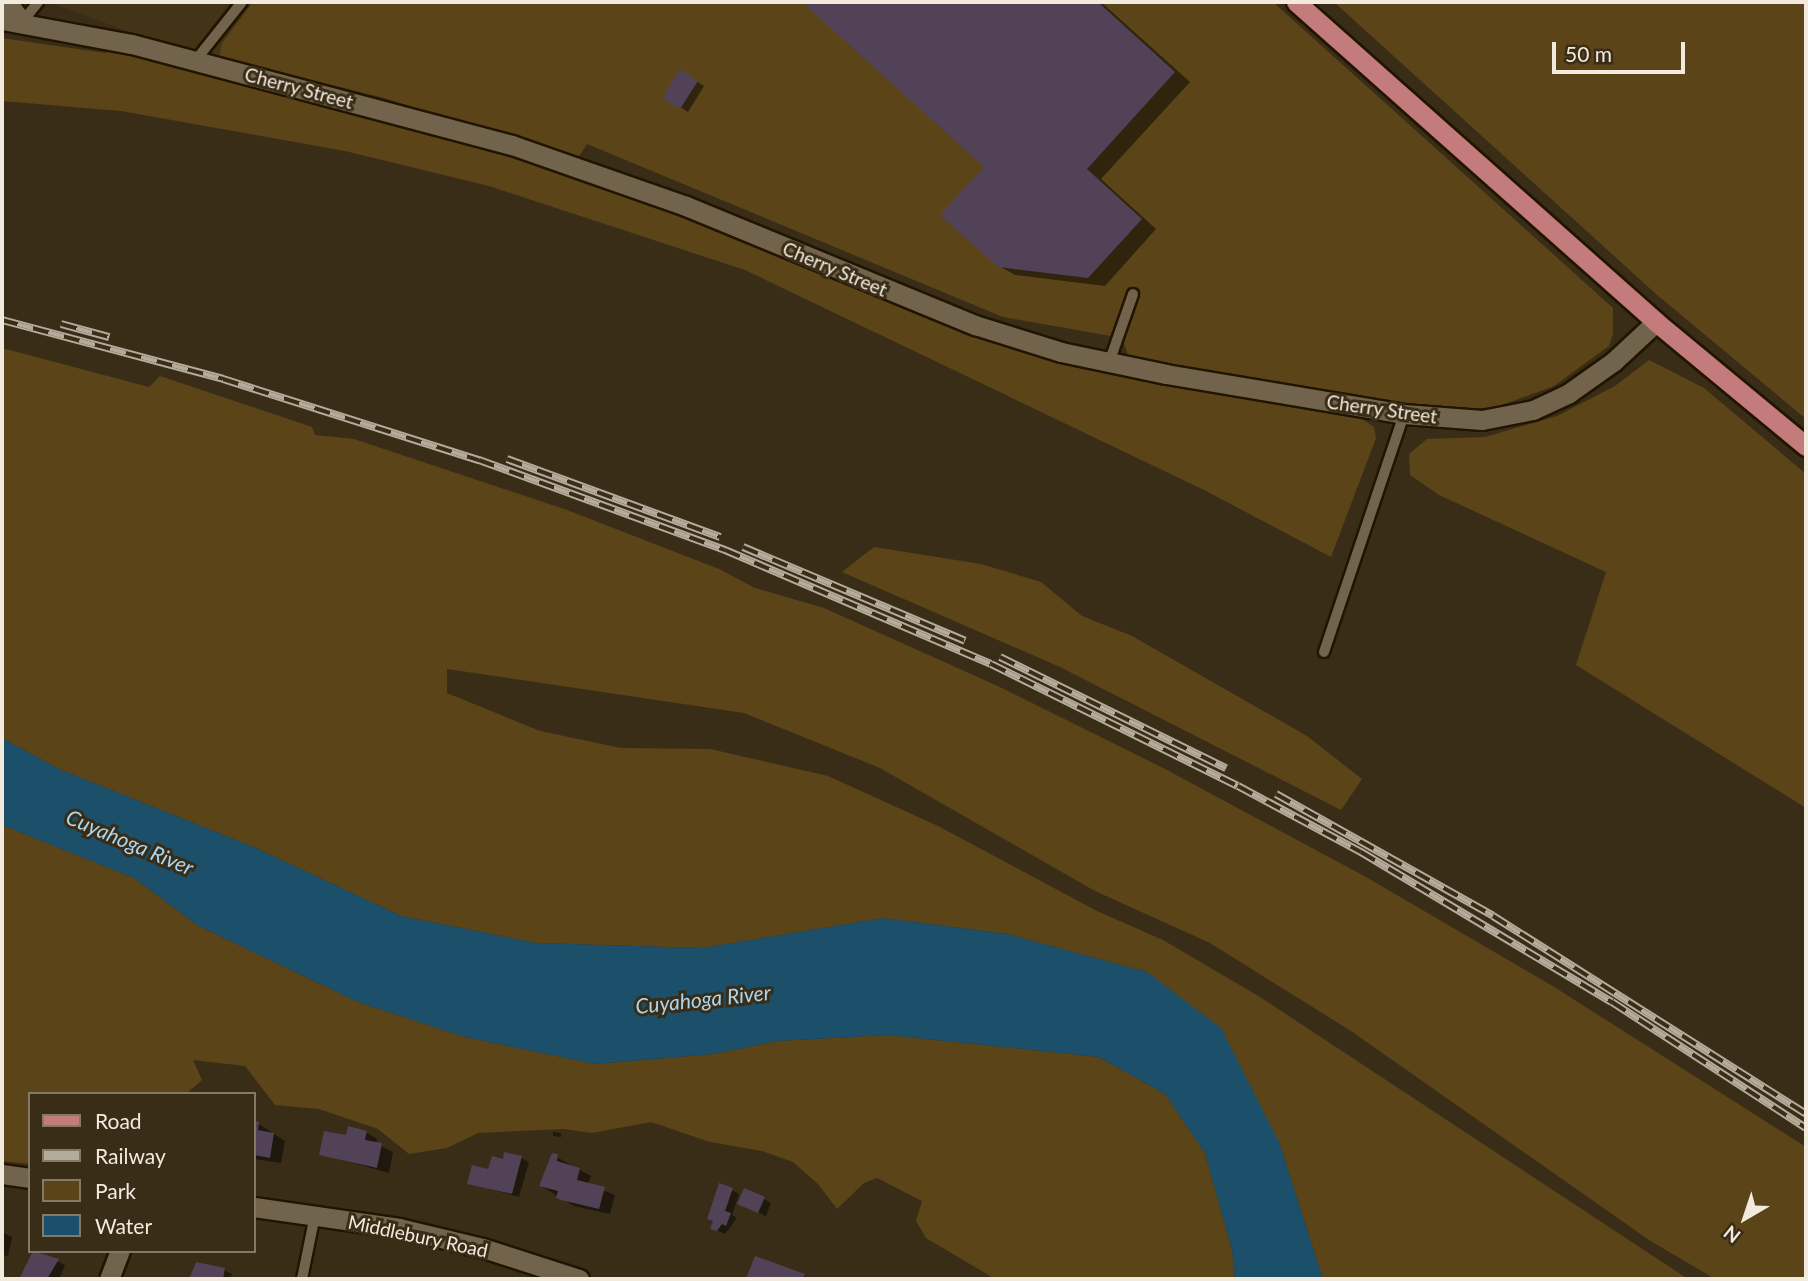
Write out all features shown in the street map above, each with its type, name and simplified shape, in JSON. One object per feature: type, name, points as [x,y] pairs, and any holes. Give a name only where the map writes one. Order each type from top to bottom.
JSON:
[{"type":"main road","points":[[1296,2],[1656,322],[1806,446]]},
{"type":"street","points":[[7,2],[12,21]]},
{"type":"street","name":"Cherry Street","points":[[12,21],[195,61],[572,164],[975,325],[1109,363],[1404,414],[1482,420],[1533,410],[1591,378],[1656,322]]},
{"type":"street","points":[[2,1174],[28,1178]]},
{"type":"street","name":"Middlebury Road","points":[[256,1207],[315,1215],[463,1243],[579,1279]]},
{"type":"street","points":[[108,1279],[119,1253]]},
{"type":"lane","points":[[12,21],[38,2]]},
{"type":"lane","points":[[195,61],[242,2]]},
{"type":"lane","points":[[1109,363],[1133,294]]},
{"type":"lane","points":[[1324,652],[1404,414]]},
{"type":"lane","points":[[303,1279],[315,1215]]},
{"type":"shaded area","points":[[49,2],[253,2],[222,43],[219,57],[151,40]]},
{"type":"green space","points":[[253,2],[1273,2],[1613,308],[1613,334],[1609,346],[1554,386],[1499,406],[1474,409],[1425,408],[1136,360],[1128,355],[1122,338],[1003,317],[587,144],[578,158],[384,98],[219,57],[222,43]]},
{"type":"green space","points":[[1334,2],[1806,2],[1806,419],[1656,294]]},
{"type":"green space","points":[[2,38],[105,53],[115,46],[512,153],[639,195],[994,340],[1352,412],[1374,427],[1376,438],[1331,557],[1204,490],[745,270],[489,186],[345,151],[121,111],[2,101]]},
{"type":"green space","points":[[2,348],[149,387],[160,376],[312,427],[315,435],[354,439],[567,510],[719,569],[755,588],[824,608],[1002,688],[1165,769],[1366,877],[1551,985],[1806,1147],[1806,1279],[1715,1279],[1649,1240],[1351,1031],[1210,943],[1095,891],[880,768],[744,713],[447,669],[447,693],[540,731],[621,748],[710,749],[828,776],[938,826],[1097,911],[1163,940],[1260,997],[1688,1279],[1323,1279],[1279,1142],[1147,972],[1007,934],[883,918],[702,948],[536,943],[401,916],[256,848],[59,769],[2,738]]},
{"type":"green space","points":[[1649,360],[1704,388],[1806,474],[1806,808],[1576,665],[1606,572],[1439,495],[1410,475],[1409,454],[1427,439],[1485,437],[1557,416],[1615,386]]},
{"type":"green space","points":[[874,547],[981,564],[1041,582],[1082,616],[1132,636],[1307,736],[1362,779],[1341,810],[1060,667],[842,572]]},
{"type":"green space","points":[[2,825],[134,878],[197,925],[358,1002],[465,1037],[595,1064],[713,1054],[777,1041],[888,1035],[1099,1057],[1165,1094],[1205,1153],[1232,1250],[1235,1279],[995,1279],[926,1238],[916,1221],[922,1201],[877,1178],[864,1183],[837,1209],[818,1184],[793,1162],[762,1151],[710,1142],[651,1122],[592,1133],[564,1129],[478,1133],[447,1148],[409,1154],[378,1129],[319,1109],[275,1105],[245,1066],[193,1060],[202,1080],[188,1092],[28,1092],[28,1164],[2,1161]]},
{"type":"water","name":"Cuyahoga River","points":[[2,738],[59,769],[256,848],[401,916],[536,943],[702,948],[883,918],[1007,934],[1147,972],[1221,1028],[1279,1142],[1323,1279],[1235,1279],[1232,1250],[1205,1153],[1165,1094],[1099,1057],[888,1035],[777,1041],[713,1054],[595,1064],[465,1037],[358,1002],[197,925],[134,878],[2,825]]},
{"type":"building","points":[[802,2],[1098,2],[1175,72],[1087,169],[1142,219],[1088,278],[998,267],[940,215],[984,167]]},
{"type":"building","points":[[680,69],[698,81],[680,109],[662,98]]},
{"type":"building","points":[[256,1121],[259,1122],[258,1130],[274,1133],[270,1158],[256,1155]]},
{"type":"building","points":[[348,1126],[367,1131],[365,1140],[382,1143],[377,1168],[319,1155],[324,1131],[346,1135]]},
{"type":"building","points":[[504,1152],[522,1156],[512,1194],[467,1184],[472,1165],[488,1169],[492,1156],[503,1159]]},
{"type":"building","points":[[552,1153],[558,1154],[557,1161],[580,1168],[577,1180],[605,1187],[599,1209],[561,1200],[556,1198],[558,1191],[539,1186]]},
{"type":"building","points":[[719,1183],[733,1188],[725,1211],[731,1213],[726,1226],[722,1224],[717,1231],[710,1229],[713,1221],[707,1219]]},
{"type":"building","points":[[744,1188],[765,1197],[758,1213],[737,1204]]},
{"type":"building","points":[[32,1253],[59,1259],[47,1279],[19,1279]]},
{"type":"building","points":[[755,1256],[805,1274],[803,1279],[746,1279]]},
{"type":"building","points":[[196,1262],[225,1268],[223,1279],[189,1279]]},
{"type":"railway","points":[[2,320],[223,379],[479,460],[725,550],[991,664],[1238,786],[1361,852],[1612,1002],[1806,1128]]},
{"type":"railway","points":[[61,324],[109,337]]},
{"type":"railway","points":[[507,459],[720,537]]},
{"type":"railway","points":[[743,547],[965,641]]},
{"type":"railway","points":[[1000,657],[1226,768]]},
{"type":"railway","points":[[1276,794],[1493,916],[1806,1114]]}]
